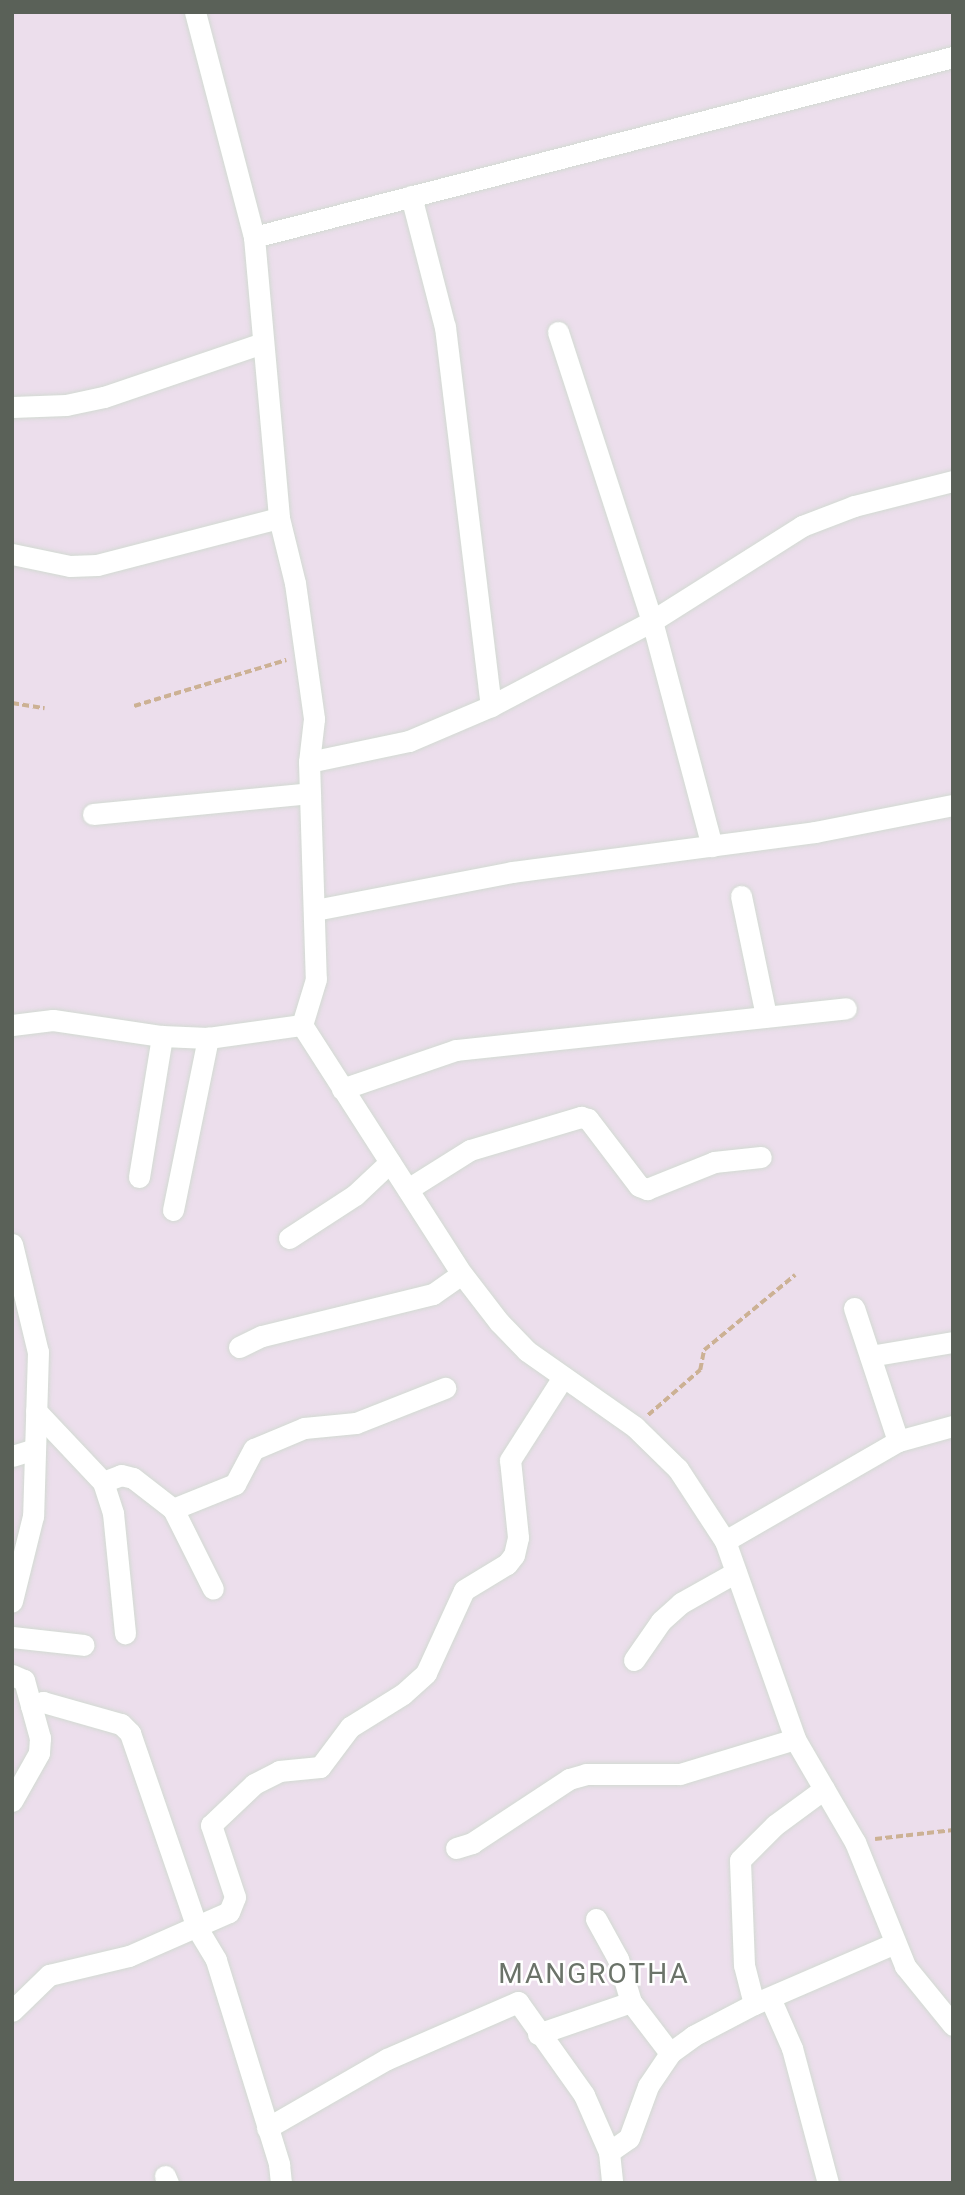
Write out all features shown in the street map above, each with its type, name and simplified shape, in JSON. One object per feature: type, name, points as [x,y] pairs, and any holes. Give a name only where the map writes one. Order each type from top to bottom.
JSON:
[{"type":"street","points":[[195,12],[254,237],[279,518],[305,654],[314,719],[309,762],[316,979],[302,1025],[462,1274],[527,1352],[635,1427],[678,1469],[725,1541],[796,1739],[855,1842],[905,1966],[953,2025]]},
{"type":"street","points":[[254,237],[953,57]]},
{"type":"street","points":[[411,196],[445,327],[491,706]]},
{"type":"street","points":[[558,332],[652,621],[712,846]]},
{"type":"street","points":[[12,407],[66,405],[104,397],[263,343]]},
{"type":"street","points":[[309,762],[409,741],[491,706],[652,621],[802,526],[854,506],[953,481]]},
{"type":"street","points":[[12,554],[70,566],[97,565],[279,518]]},
{"type":"street","points":[[93,814],[310,793]]},
{"type":"street","points":[[315,910],[512,872],[815,832],[953,805]]},
{"type":"street","points":[[741,897],[766,1016]]},
{"type":"street","points":[[342,1089],[456,1050],[846,1008]]},
{"type":"street","points":[[12,1025],[53,1020],[162,1036],[208,1038],[302,1025]]},
{"type":"street","points":[[138,1177],[162,1036]]},
{"type":"street","points":[[173,1210],[208,1038]]},
{"type":"street","points":[[408,1189],[470,1150],[581,1117],[588,1119],[639,1186],[647,1189],[714,1162],[761,1157]]},
{"type":"street","points":[[289,1238],[355,1195],[390,1161]]},
{"type":"street","points":[[12,1244],[16,1272],[37,1352],[33,1517],[12,1601]]},
{"type":"street","points":[[239,1347],[261,1336],[432,1294],[462,1274]]},
{"type":"street","points":[[853,1308],[898,1441]]},
{"type":"street","points":[[870,1356],[953,1342]]},
{"type":"street","points":[[12,2011],[49,1975],[63,1968],[129,1956],[197,1928],[234,1905],[212,1834],[217,1816],[254,1784],[279,1771],[320,1767],[350,1727],[402,1694],[426,1673],[464,1590],[507,1564],[514,1555],[518,1537],[510,1460],[563,1377]]},
{"type":"street","points":[[173,1509],[234,1484],[254,1449],[304,1428],[356,1423],[445,1388]]},
{"type":"street","points":[[36,1411],[103,1482],[113,1513],[125,1633]]},
{"type":"street","points":[[725,1541],[898,1441],[953,1426]]},
{"type":"street","points":[[12,1457],[35,1449]]},
{"type":"street","points":[[103,1482],[121,1475],[133,1478],[173,1509],[213,1589]]},
{"type":"street","points":[[634,1660],[662,1621],[681,1603],[736,1572]]},
{"type":"street","points":[[12,1637],[84,1645]]},
{"type":"street","points":[[12,1675],[24,1680],[39,1752],[12,1801]]},
{"type":"street","points":[[31,1706],[43,1702],[121,1724],[130,1733],[197,1928],[216,1960],[281,2183]]},
{"type":"street","points":[[456,1848],[472,1843],[569,1779],[586,1773],[680,1774],[796,1739]]},
{"type":"street","points":[[824,1789],[775,1825],[740,1860],[744,1965],[762,2001],[792,2048],[828,2183]]},
{"type":"street","points":[[596,1919],[618,1959],[631,2002],[670,2053]]},
{"type":"street","points":[[609,2152],[629,2138],[648,2087],[670,2053],[693,2036],[762,2001],[895,1943]]},
{"type":"street","points":[[267,2128],[387,2059],[455,2032],[511,2002],[523,2004],[538,2034],[584,2095],[609,2152],[612,2183]]},
{"type":"street","points":[[538,2034],[631,2002]]},
{"type":"path","points":[[134,706],[305,654]]},
{"type":"path","points":[[12,703],[45,708]]},
{"type":"path","points":[[635,1427],[700,1370],[704,1350],[795,1275]]},
{"type":"path","points":[[855,1842],[915,1831],[953,1830]]},
{"type":"district","name":"MANGROTHA","points":[[594,1974]]}]
